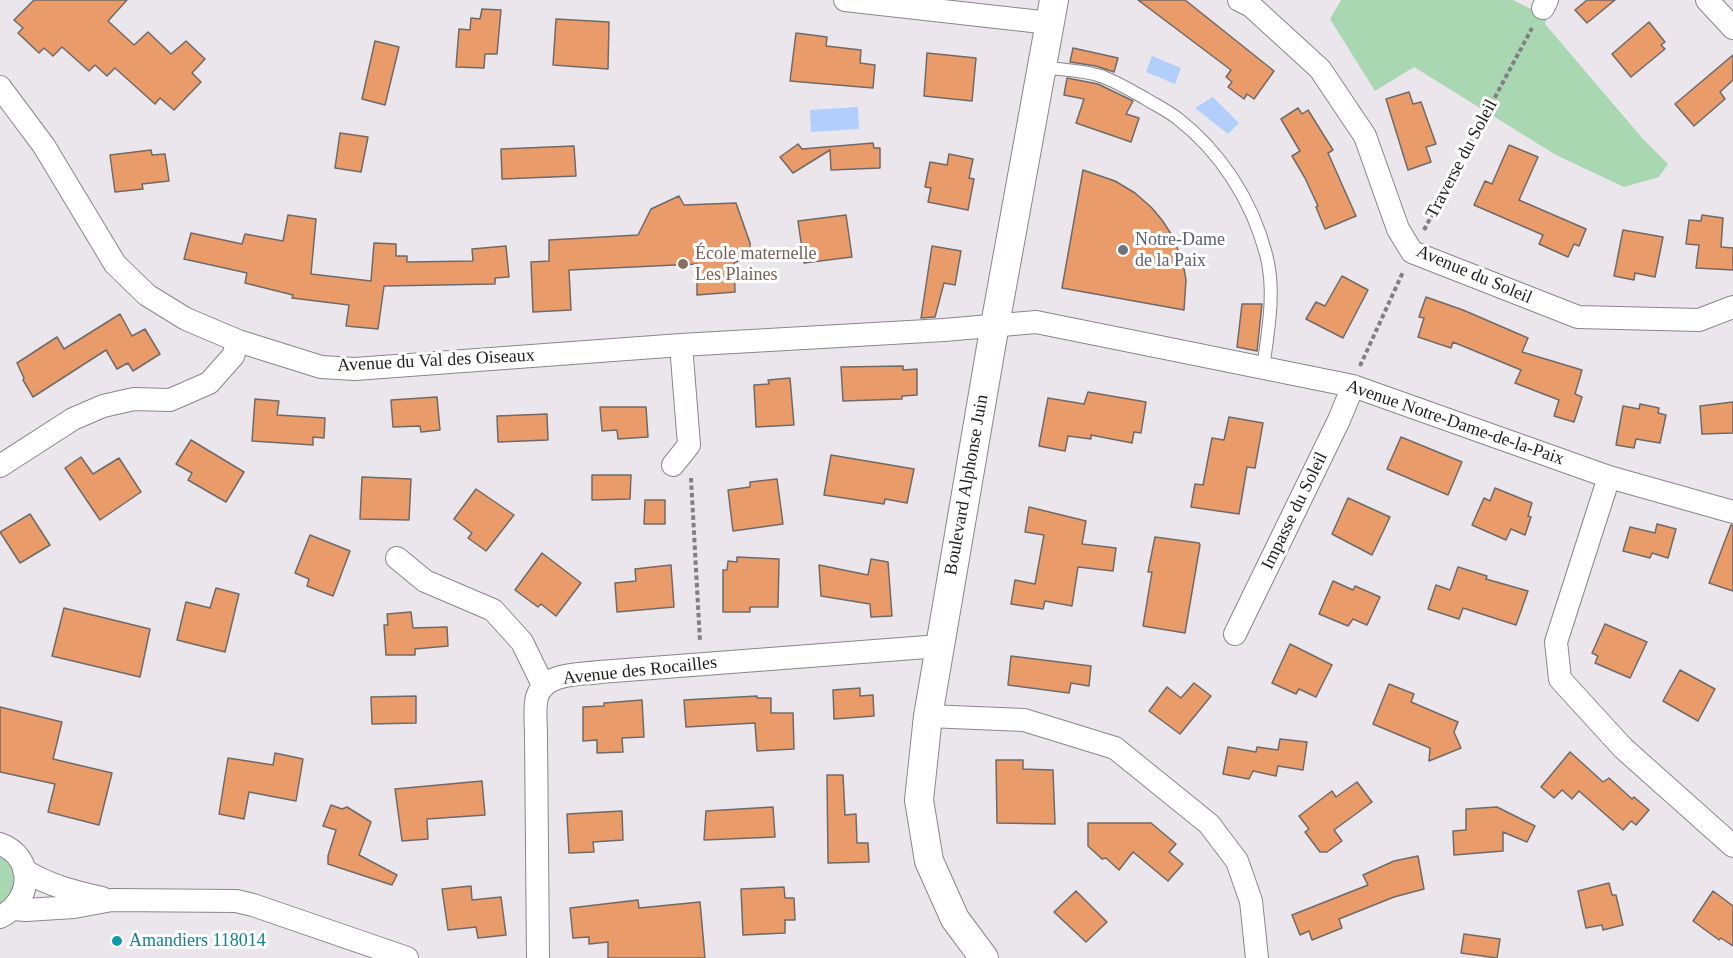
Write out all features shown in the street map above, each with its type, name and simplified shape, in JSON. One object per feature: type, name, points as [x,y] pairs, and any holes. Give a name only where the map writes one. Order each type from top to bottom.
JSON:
[{"type":"street","points":[[845,0],[1052,12]]},
{"type":"street","name":"Avenue du Soleil","points":[[1239,0],[1251,6],[1320,69],[1365,136],[1398,229],[1412,252],[1578,317],[1699,320],[1733,307]]},
{"type":"street","points":[[1707,0],[1733,28]]},
{"type":"street","name":"Boulevard Alphonse Juin","points":[[981,957],[955,919],[929,861],[919,800],[928,716],[1052,12]]},
{"type":"street","name":"Avenue du Val des Oiseaux","points":[[0,87],[44,146],[115,264],[147,295],[176,313],[238,341],[321,367],[355,369],[996,325]]},
{"type":"street","name":"Avenue Notre-Dame-de-la-Paix","points":[[996,325],[1036,322],[1353,386],[1609,477],[1733,512]]},
{"type":"street","points":[[0,466],[74,419],[103,406],[134,399],[170,400],[209,383],[233,356],[238,341]]},
{"type":"street","points":[[674,465],[689,445],[681,345]]},
{"type":"street","name":"Impasse du Soleil","points":[[1235,634],[1339,420],[1353,386]]},
{"type":"street","points":[[1609,477],[1556,642],[1560,679],[1623,748],[1733,846]]},
{"type":"street","points":[[397,558],[424,581],[494,610],[522,642],[543,685]]},
{"type":"street","name":"Avenue des Rocailles","points":[[538,958],[536,735],[537,698],[543,685],[558,677],[940,646]]},
{"type":"street","points":[[928,716],[1024,720],[1115,748],[1209,824],[1237,861],[1251,902],[1257,958]]},
{"type":"street","points":[[0,844],[13,852],[20,860],[24,870],[24,891],[20,901],[7,913]]},
{"type":"street","points":[[24,870],[36,878],[72,891],[112,900]]},
{"type":"street","points":[[7,913],[74,907],[112,900],[236,902],[253,905],[407,958]]},
{"type":"lane","points":[[1042,67],[1100,76],[1126,88],[1176,117],[1200,137],[1227,169],[1244,196],[1266,255],[1270,284],[1263,368]]},
{"type":"path","name":"Traverse du Soleil","points":[[1353,386],[1364,356],[1412,252],[1545,4]]},
{"type":"path","points":[[689,445],[702,664]]},
{"type":"green space","points":[[1341,0],[1513,0],[1547,17],[1545,24],[1643,139],[1668,164],[1659,177],[1624,187],[1556,155],[1414,67],[1375,91],[1330,19]]},
{"type":"green space","points":[[0,855],[13,866],[16,889],[0,905]]},
{"type":"water","points":[[1152,56],[1181,68],[1175,84],[1146,72]]},
{"type":"water","points":[[1213,97],[1239,123],[1228,134],[1195,108]]},
{"type":"water","points":[[858,107],[859,129],[811,132],[810,110]]},
{"type":"building","points":[[34,0],[127,0],[108,21],[134,45],[148,32],[171,54],[186,41],[205,59],[192,73],[201,82],[174,110],[160,98],[155,104],[115,68],[107,76],[95,65],[89,71],[62,47],[53,56],[44,48],[39,53],[18,33],[23,28],[14,20]]},
{"type":"building","points":[[1138,0],[1185,0],[1274,71],[1254,99],[1247,94],[1244,99],[1228,87],[1232,82],[1226,77],[1231,70]]},
{"type":"building","points":[[1587,0],[1615,0],[1587,23],[1575,10]]},
{"type":"building","points":[[482,9],[501,10],[497,54],[485,54],[484,68],[456,67],[459,29],[470,30],[471,18],[480,19]]},
{"type":"building","points":[[556,19],[609,22],[608,69],[553,65]]},
{"type":"building","points":[[1649,22],[1665,42],[1661,45],[1665,49],[1631,77],[1612,54]]},
{"type":"building","points":[[796,33],[827,37],[826,46],[861,50],[860,63],[875,65],[873,88],[790,81]]},
{"type":"building","points":[[375,41],[399,47],[385,105],[362,99]]},
{"type":"building","points":[[1073,48],[1118,58],[1114,72],[1096,66],[1070,62]]},
{"type":"building","points":[[927,53],[976,58],[972,101],[924,96]]},
{"type":"building","points":[[1733,55],[1733,80],[1720,92],[1725,99],[1694,126],[1675,104]]},
{"type":"building","points":[[1067,78],[1098,84],[1133,101],[1126,114],[1139,118],[1131,142],[1076,123],[1084,99],[1064,95]]},
{"type":"building","points":[[1409,92],[1413,104],[1421,102],[1436,144],[1426,147],[1431,162],[1408,170],[1386,99]]},
{"type":"building","points":[[1298,108],[1302,114],[1308,110],[1333,150],[1328,153],[1356,216],[1325,229],[1316,207],[1318,206],[1292,156],[1300,151],[1281,119]]},
{"type":"building","points":[[340,133],[368,137],[361,172],[335,168]]},
{"type":"building","points":[[873,143],[874,148],[880,148],[880,168],[831,170],[830,150],[793,173],[780,157],[798,144],[802,149]]},
{"type":"building","points":[[1509,145],[1538,157],[1519,200],[1586,229],[1579,246],[1574,244],[1568,257],[1539,244],[1543,235],[1474,205],[1485,181],[1492,184]]},
{"type":"building","points":[[574,146],[576,176],[502,179],[501,149]]},
{"type":"building","points":[[151,150],[152,155],[165,154],[169,181],[142,184],[143,189],[115,192],[110,155]]},
{"type":"building","points":[[949,154],[973,159],[969,178],[974,179],[968,210],[928,202],[931,188],[925,187],[930,162],[947,165]]},
{"type":"building","name":"Notre-Dame de la Paix","points":[[1083,170],[1115,181],[1135,193],[1162,220],[1173,237],[1183,263],[1186,280],[1184,310],[1062,288]]},
{"type":"building","points":[[679,196],[684,205],[736,203],[750,248],[743,259],[734,263],[735,292],[697,295],[697,264],[569,270],[571,310],[533,312],[531,262],[549,261],[549,240],[638,235],[651,209]]},
{"type":"building","points":[[288,215],[316,219],[311,274],[371,281],[374,243],[396,244],[396,256],[407,256],[407,262],[473,261],[472,249],[506,246],[509,277],[495,278],[495,284],[384,286],[378,329],[346,326],[349,305],[292,298],[293,295],[245,283],[247,273],[184,259],[191,233],[242,244],[245,234],[283,241]]},
{"type":"building","points":[[846,215],[852,257],[804,263],[798,221]]},
{"type":"building","points":[[1702,215],[1723,218],[1721,247],[1733,248],[1733,270],[1696,268],[1699,245],[1686,244],[1689,220],[1701,221]]},
{"type":"building","points":[[1623,230],[1663,237],[1655,277],[1635,273],[1634,280],[1614,276]]},
{"type":"building","points":[[932,246],[961,251],[955,285],[944,283],[935,317],[921,318]]},
{"type":"building","points":[[1342,276],[1368,290],[1343,338],[1306,319],[1316,302],[1325,306]]},
{"type":"building","points":[[1426,297],[1528,338],[1522,352],[1582,370],[1575,394],[1582,397],[1574,422],[1554,416],[1559,400],[1515,383],[1521,370],[1453,342],[1451,348],[1418,337],[1424,318],[1419,317]]},
{"type":"building","points":[[1242,304],[1262,304],[1257,351],[1237,347]]},
{"type":"building","points":[[120,314],[132,336],[145,329],[160,354],[133,371],[128,363],[117,369],[106,350],[33,397],[23,380],[17,363],[57,337],[64,349]]},
{"type":"building","points":[[903,366],[903,370],[917,369],[917,395],[902,396],[902,399],[843,401],[841,367]]},
{"type":"building","points":[[790,378],[794,425],[756,427],[754,385],[769,384],[768,380]]},
{"type":"building","points":[[1088,392],[1146,402],[1141,433],[1134,432],[1132,443],[1091,435],[1091,439],[1068,436],[1065,451],[1039,446],[1048,398],[1084,404]]},
{"type":"building","points":[[437,397],[440,430],[421,432],[420,426],[393,427],[391,400]]},
{"type":"building","points":[[255,399],[279,401],[277,415],[325,418],[324,438],[313,437],[313,445],[252,441]]},
{"type":"building","points":[[1733,402],[1733,433],[1702,434],[1700,406]]},
{"type":"building","points":[[1640,404],[1659,408],[1658,413],[1666,415],[1660,443],[1636,439],[1634,448],[1616,445],[1623,406],[1639,409]]},
{"type":"building","points":[[600,407],[646,407],[648,437],[618,439],[617,430],[602,431]]},
{"type":"building","points":[[547,414],[548,440],[498,442],[497,416]]},
{"type":"building","points":[[1229,417],[1263,423],[1255,468],[1247,467],[1239,514],[1191,507],[1195,484],[1203,485],[1212,438],[1224,440]]},
{"type":"building","points":[[1401,437],[1462,462],[1448,495],[1387,469]]},
{"type":"building","points":[[191,440],[244,472],[226,502],[188,480],[192,473],[176,464]]},
{"type":"building","points":[[831,455],[914,469],[907,503],[885,499],[884,504],[824,495]]},
{"type":"building","points":[[81,457],[93,474],[119,458],[141,492],[100,520],[65,468]]},
{"type":"building","points":[[592,475],[631,475],[630,499],[592,500]]},
{"type":"building","points":[[362,477],[411,479],[409,520],[360,519]]},
{"type":"building","points":[[777,479],[783,524],[733,531],[728,490],[750,487],[750,482]]},
{"type":"building","points":[[1495,488],[1532,503],[1528,516],[1531,517],[1525,535],[1511,529],[1506,540],[1472,525],[1484,498],[1490,501]]},
{"type":"building","points":[[476,489],[514,515],[486,551],[468,538],[472,533],[454,519]]},
{"type":"building","points":[[1348,498],[1390,517],[1372,555],[1332,534]]},
{"type":"building","points":[[645,500],[665,500],[665,524],[644,524]]},
{"type":"building","points":[[1029,507],[1086,521],[1082,544],[1116,548],[1113,571],[1078,567],[1072,606],[1045,601],[1043,609],[1011,604],[1015,580],[1035,584],[1044,535],[1025,532]]},
{"type":"building","points":[[30,514],[50,545],[20,563],[0,532]]},
{"type":"building","points":[[1657,524],[1676,529],[1668,558],[1652,553],[1650,558],[1623,551],[1630,527],[1655,533]]},
{"type":"building","points":[[1731,525],[1733,525],[1733,591],[1709,583]]},
{"type":"building","points":[[310,535],[350,551],[333,596],[307,586],[309,579],[295,573]]},
{"type":"building","points":[[1155,537],[1200,545],[1185,633],[1143,626],[1152,572],[1148,572]]},
{"type":"building","points":[[542,553],[581,583],[556,616],[541,604],[538,607],[515,590]]},
{"type":"building","points":[[737,557],[779,559],[778,607],[750,607],[750,612],[723,612],[723,570],[727,570],[728,561],[737,562]]},
{"type":"building","points":[[871,559],[888,562],[892,616],[871,617],[870,604],[821,596],[819,565],[868,575]]},
{"type":"building","points":[[671,565],[674,607],[617,612],[615,583],[636,581],[635,569]]},
{"type":"building","points":[[1458,567],[1487,576],[1486,579],[1528,591],[1516,625],[1463,608],[1459,619],[1428,609],[1436,585],[1450,590]]},
{"type":"building","points":[[1333,581],[1353,590],[1355,586],[1380,597],[1367,625],[1353,619],[1348,626],[1319,614]]},
{"type":"building","points":[[216,588],[239,594],[225,652],[177,640],[186,602],[210,608]]},
{"type":"building","points":[[64,608],[150,629],[140,677],[52,656]]},
{"type":"building","points":[[411,612],[413,628],[447,627],[448,646],[415,649],[415,655],[386,655],[384,625],[388,625],[387,614]]},
{"type":"building","points":[[1605,624],[1647,642],[1630,678],[1595,663],[1598,656],[1592,653]]},
{"type":"building","points":[[1290,644],[1332,665],[1316,697],[1299,689],[1296,694],[1272,683]]},
{"type":"building","points":[[1011,656],[1091,666],[1089,686],[1071,683],[1069,693],[1008,685]]},
{"type":"building","points":[[1680,670],[1715,689],[1698,721],[1663,701]]},
{"type":"building","points":[[1194,683],[1211,696],[1180,734],[1149,711],[1167,687],[1181,698]]},
{"type":"building","points":[[1389,684],[1414,694],[1411,702],[1458,722],[1454,732],[1461,748],[1429,761],[1430,748],[1373,724]]},
{"type":"building","points":[[860,688],[860,696],[873,695],[874,716],[834,719],[833,690]]},
{"type":"building","points":[[416,696],[416,723],[372,724],[371,697]]},
{"type":"building","points":[[757,696],[757,698],[771,698],[771,713],[793,713],[794,749],[757,751],[755,723],[686,727],[684,700]]},
{"type":"building","points":[[642,700],[644,737],[622,738],[623,752],[597,753],[597,740],[583,741],[583,707]]},
{"type":"building","points":[[0,707],[62,722],[53,759],[112,773],[99,825],[48,812],[55,784],[0,772]]},
{"type":"building","points":[[1280,739],[1307,742],[1303,770],[1278,766],[1276,776],[1253,771],[1249,779],[1223,774],[1228,747],[1256,752],[1257,747],[1278,750]]},
{"type":"building","points":[[1570,752],[1603,782],[1609,778],[1632,799],[1634,797],[1649,810],[1636,825],[1631,821],[1623,830],[1579,791],[1572,799],[1562,790],[1554,798],[1541,787]]},
{"type":"building","points":[[275,753],[303,759],[296,801],[249,792],[244,819],[219,814],[228,758],[273,765]]},
{"type":"building","points":[[996,760],[1023,760],[1023,769],[1053,770],[1055,824],[997,823]]},
{"type":"building","points":[[827,775],[843,775],[845,815],[856,814],[857,843],[868,843],[869,862],[828,863]]},
{"type":"building","points":[[482,781],[485,815],[427,819],[428,839],[402,841],[395,789]]},
{"type":"building","points":[[1357,782],[1372,802],[1334,830],[1342,841],[1327,852],[1320,852],[1305,832],[1309,829],[1299,816],[1332,791],[1336,797]]},
{"type":"building","points":[[331,805],[342,809],[347,807],[371,822],[359,855],[397,875],[392,885],[328,864],[328,856],[336,830],[323,826]]},
{"type":"building","points":[[773,807],[775,837],[704,840],[706,811]]},
{"type":"building","points":[[1497,807],[1535,826],[1527,842],[1503,832],[1503,851],[1454,855],[1453,831],[1466,830],[1466,809]]},
{"type":"building","points":[[622,811],[623,840],[593,842],[594,852],[569,853],[567,814]]},
{"type":"building","points":[[1088,823],[1151,823],[1176,844],[1169,852],[1183,864],[1168,881],[1133,852],[1119,870],[1088,846]]},
{"type":"building","points":[[1418,856],[1424,889],[1394,897],[1339,919],[1342,928],[1312,940],[1309,931],[1300,935],[1292,915],[1368,885],[1363,875],[1394,861]]},
{"type":"building","points":[[1609,883],[1612,895],[1616,895],[1623,925],[1603,930],[1602,925],[1586,928],[1578,891]]},
{"type":"building","points":[[471,886],[472,900],[501,897],[506,935],[478,938],[476,927],[448,930],[442,889]]},
{"type":"building","points":[[784,887],[785,898],[794,898],[795,920],[785,920],[785,933],[743,935],[741,889]]},
{"type":"building","points":[[1076,891],[1107,922],[1086,942],[1054,912]]},
{"type":"building","points":[[1713,891],[1733,906],[1733,946],[1721,938],[1719,940],[1693,921]]},
{"type":"building","points":[[638,900],[639,908],[700,902],[705,958],[608,958],[608,942],[589,944],[589,937],[573,938],[570,908]]},
{"type":"building","points":[[1464,934],[1500,939],[1497,958],[1461,953]]},
{"type":"place","name":"Notre-Dame de la Paix","points":[[1123,250]]},
{"type":"place","name":"École maternelle Les Plaines","points":[[683,264]]},
{"type":"place","name":"Amandiers 118014","points":[[117,941]]}]
